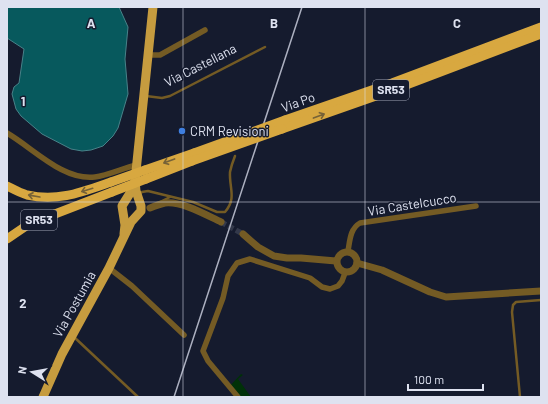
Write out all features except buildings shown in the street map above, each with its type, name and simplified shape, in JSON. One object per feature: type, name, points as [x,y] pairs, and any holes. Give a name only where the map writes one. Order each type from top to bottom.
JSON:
[{"type":"highway","name":"Via Po","points":[[7,239],[29,224],[74,206],[143,171],[193,157],[283,125],[541,27]]},
{"type":"highway","name":"Via Po","points":[[283,125],[393,90],[541,34]]},
{"type":"highway","name":"Via Po","points":[[7,186],[26,194],[42,197],[62,197],[112,187]]},
{"type":"main road","name":"Via Castellana","points":[[135,181],[143,171],[144,96],[153,7]]},
{"type":"main road","points":[[123,240],[125,225],[122,206],[132,190],[135,181]]},
{"type":"main road","points":[[122,213],[127,217],[138,216],[141,208],[135,181]]},
{"type":"main road","points":[[125,201],[133,199],[139,201]]},
{"type":"main road","name":"Via Postumia","points":[[43,397],[72,335],[109,268],[131,222],[138,216]]},
{"type":"street","points":[[148,55],[160,55],[205,30]]},
{"type":"street","points":[[7,134],[66,172],[78,176],[94,177],[143,171]]},
{"type":"street","points":[[139,201],[153,207]]},
{"type":"street","points":[[138,216],[153,207],[170,203],[180,205],[221,222]]},
{"type":"street","name":"Via Castelcucco","points":[[348,251],[351,234],[354,227],[360,223],[476,206]]},
{"type":"street","points":[[243,234],[258,247],[274,256],[336,261]]},
{"type":"street","points":[[348,251],[356,257],[357,263],[354,269],[349,273],[345,273],[339,270],[336,261],[341,254],[348,251]]},
{"type":"street","points":[[238,397],[208,361],[203,351],[222,298],[228,276],[237,263],[250,259],[310,278],[322,287],[330,289],[338,286],[345,273]]},
{"type":"street","points":[[357,263],[382,270],[430,292],[446,297],[541,291]]},
{"type":"street","name":"Via Postumia","points":[[109,268],[132,286],[184,335]]},
{"type":"lane","name":"Via Castellana","points":[[144,96],[162,98],[170,96],[265,47]]},
{"type":"lane","points":[[139,201],[142,192],[148,191],[193,202],[217,212],[225,212],[231,205],[232,193],[230,171],[235,156]]},
{"type":"lane","points":[[153,207],[162,200],[171,196]]},
{"type":"lane","points":[[520,397],[512,312],[516,302],[541,300]]},
{"type":"lane","points":[[72,335],[138,397]]},
{"type":"shaded area","points":[[7,7],[119,7],[128,27],[125,59],[128,94],[118,128],[113,136],[103,146],[82,151],[71,149],[42,134],[21,116],[16,109],[12,94],[14,87],[19,83],[24,49],[7,38]]},
{"type":"shaded area","points":[[241,374],[243,375],[238,379],[251,397],[237,397],[228,388]]},
{"type":"tunnel","points":[[221,222],[243,234]]},
{"type":"railway","points":[[174,397],[302,7]]},
{"type":"place","name":"CRM Revisioni","points":[[182,131]]}]
